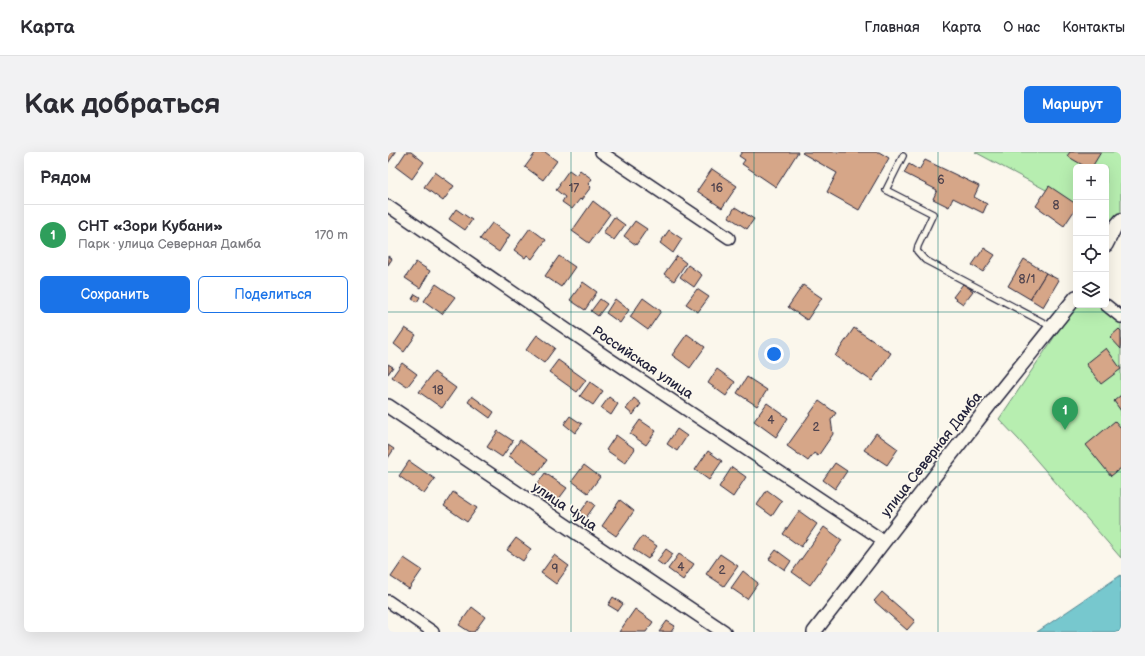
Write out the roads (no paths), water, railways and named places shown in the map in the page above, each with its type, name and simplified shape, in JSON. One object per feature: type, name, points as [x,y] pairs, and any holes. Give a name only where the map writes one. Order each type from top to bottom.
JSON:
[{"type":"street","points":[[601,152],[730,238]]},
{"type":"street","name":"Российская улица","points":[[388,206],[614,361],[884,541]]},
{"type":"street","points":[[1109,240],[1118,223]]},
{"type":"street","name":"улица Северная Дамба","points":[[814,632],[990,403],[1073,300]]},
{"type":"street","points":[[1109,307],[1121,317]]},
{"type":"street","name":"улица Чуца","points":[[388,406],[724,632]]},
{"type":"street","points":[[388,601],[433,632]]},
{"type":"lane","points":[[903,156],[886,190],[933,214],[918,246],[917,251],[921,257],[1052,327]]},
{"type":"water","points":[[1121,575],[1121,632],[1037,632]]},
{"type":"place","name":"СНТ «Зори Кубани»","points":[[1065,430]]}]
